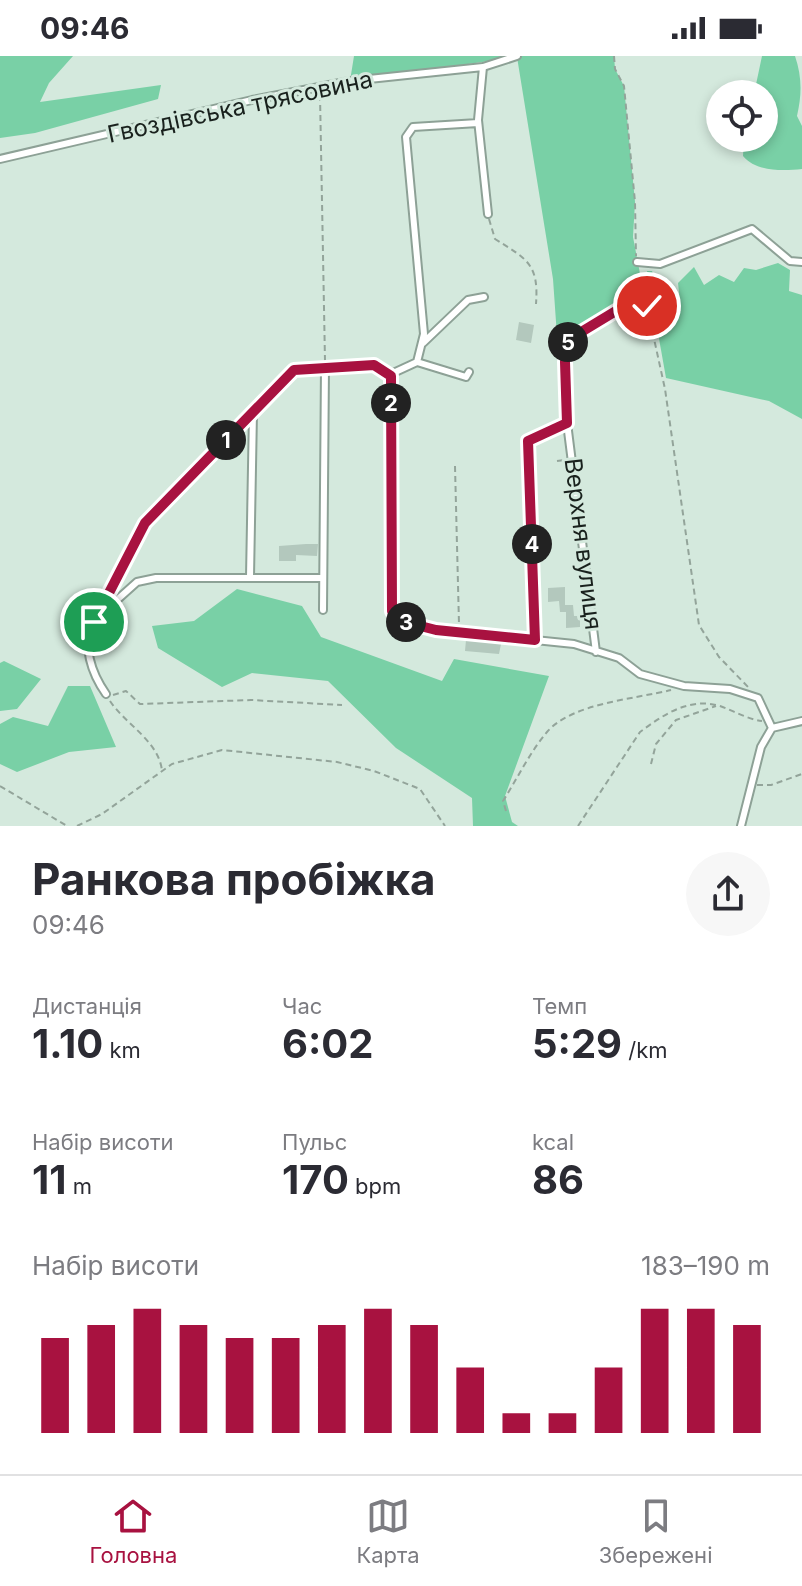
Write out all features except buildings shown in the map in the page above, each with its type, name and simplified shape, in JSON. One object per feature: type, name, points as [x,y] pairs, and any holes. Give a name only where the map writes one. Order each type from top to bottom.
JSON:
[{"type":"street","name":"Гвоздівська трясовина","points":[[0,159],[320,87],[483,67],[517,56]]},
{"type":"street","points":[[483,67],[478,123],[488,214]]},
{"type":"street","points":[[417,362],[423,343],[406,137],[413,127],[478,123]]},
{"type":"street","points":[[637,262],[660,264],[752,229],[790,261],[802,262]]},
{"type":"street","name":"Верхня вулиця","points":[[596,652],[567,423],[565,362],[568,340],[634,300],[642,284]]},
{"type":"street","points":[[423,343],[468,300],[484,297]]},
{"type":"street","points":[[390,374],[417,362],[468,374]]},
{"type":"street","points":[[106,694],[96,680],[89,657],[89,631],[145,523],[294,370],[374,365],[390,374]]},
{"type":"street","points":[[323,610],[325,366]]},
{"type":"street","points":[[390,374],[392,611],[397,620],[459,633],[574,644],[619,658],[640,674],[684,686],[730,689],[758,698],[771,725]]},
{"type":"street","points":[[250,577],[253,412]]},
{"type":"street","points":[[94,622],[137,582],[250,577],[322,578]]},
{"type":"street","points":[[771,725],[802,721]]},
{"type":"street","points":[[741,826],[761,747],[771,725]]},
{"type":"path","points":[[614,56],[615,69],[624,86],[637,262]]},
{"type":"path","points":[[320,87],[325,366]]},
{"type":"path","points":[[488,214],[495,239],[528,259],[538,284],[536,304]]},
{"type":"path","points":[[642,284],[665,389],[699,625],[719,657],[736,670],[758,698]]},
{"type":"path","points":[[535,640],[528,441],[567,423]]},
{"type":"path","points":[[455,466],[459,633]]},
{"type":"path","points":[[506,811],[503,801],[547,732],[559,722],[618,701],[684,686]]},
{"type":"path","points":[[106,694],[126,691],[140,704],[251,700],[342,705]]},
{"type":"path","points":[[106,694],[161,761],[162,773]]},
{"type":"path","points":[[578,826],[640,732],[677,708],[697,702],[717,705],[771,725]]},
{"type":"path","points":[[651,764],[656,744],[676,720],[717,705]]},
{"type":"path","points":[[77,826],[185,759],[222,750],[358,765],[420,789],[445,826]]},
{"type":"path","points":[[750,785],[771,785],[802,774]]},
{"type":"path","points":[[0,786],[67,826]]},
{"type":"green space","points":[[0,56],[73,56],[49,83],[40,102],[161,85],[158,99],[35,133],[0,138]]},
{"type":"green space","points":[[354,56],[614,56],[615,69],[624,86],[635,202],[633,237],[642,284],[634,300],[568,340],[557,336],[553,279],[517,57],[350,81]]},
{"type":"green space","points":[[762,56],[795,56],[800,86],[797,116],[802,126],[802,169],[762,168],[743,156],[743,152],[778,152],[778,80],[757,80]]},
{"type":"green space","points":[[778,263],[790,270],[789,291],[802,295],[802,419],[769,401],[666,378],[647,271],[652,271],[665,311],[681,311],[678,283],[694,267],[704,285],[719,275],[734,282],[744,268],[756,270]]},
{"type":"green space","points":[[237,589],[302,606],[321,637],[442,681],[454,659],[549,676],[505,796],[512,822],[518,826],[473,826],[472,798],[396,748],[328,681],[252,673],[222,687],[158,648],[152,626],[194,621]]},
{"type":"green space","points":[[4,661],[41,679],[17,709],[0,711],[0,663]]},
{"type":"green space","points":[[68,686],[90,686],[116,747],[69,752],[17,772],[0,764],[0,724],[13,717],[48,726]]},
{"type":"route","points":[[94,622],[145,523],[294,370],[374,365],[391,374],[392,611],[397,620],[436,630],[535,640],[532,623],[534,581],[528,441],[567,423],[565,362],[568,340],[634,300],[642,284],[647,306]]}]
